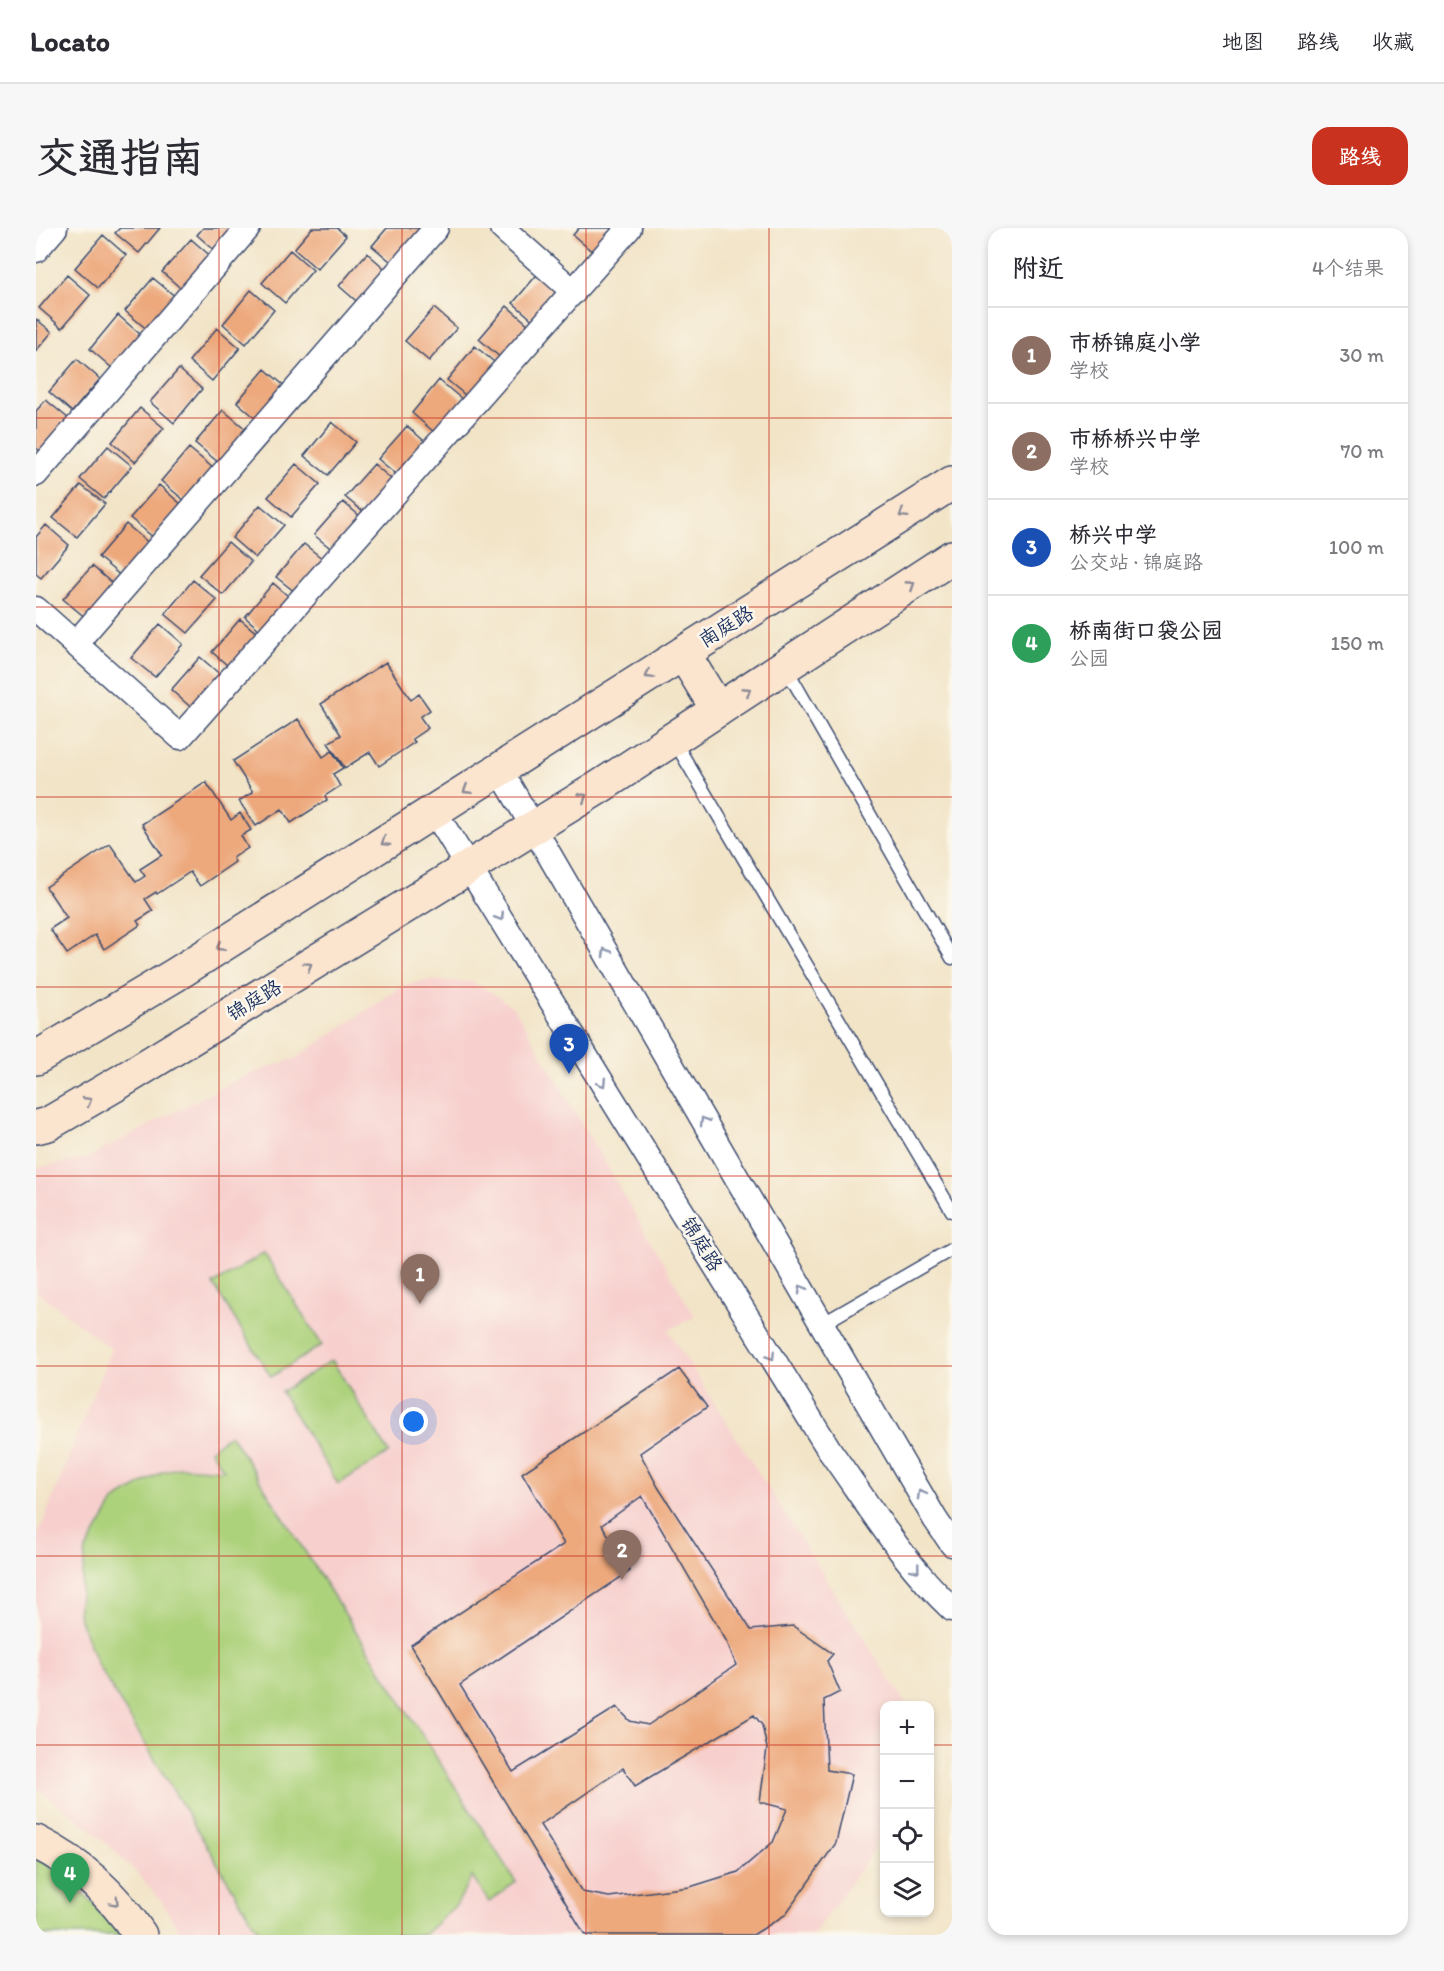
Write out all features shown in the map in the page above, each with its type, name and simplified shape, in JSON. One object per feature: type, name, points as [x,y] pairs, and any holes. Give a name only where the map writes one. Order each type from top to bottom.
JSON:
[{"type":"street","points":[[36,250],[55,228]]},
{"type":"street","points":[[36,474],[248,228]]},
{"type":"street","points":[[75,644],[436,228]]},
{"type":"street","points":[[502,228],[574,292]]},
{"type":"street","points":[[36,609],[180,737],[629,228]]},
{"type":"street","name":"南庭路","points":[[500,770],[952,483]]},
{"type":"street","points":[[534,828],[786,667],[952,557]]},
{"type":"street","points":[[683,653],[718,710]]},
{"type":"street","points":[[36,1058],[175,975],[500,770],[935,1519],[952,1544]]},
{"type":"street","name":"锦庭路","points":[[434,811],[830,1450],[891,1537],[935,1593],[952,1609]]},
{"type":"street","name":"锦庭路","points":[[36,1127],[48,1124],[120,1082],[534,828]]},
{"type":"street","points":[[36,1842],[53,1850],[100,1886],[125,1912],[140,1935]]},
{"type":"lane","points":[[786,667],[952,958]]},
{"type":"lane","points":[[673,739],[952,1211]]},
{"type":"lane","points":[[822,1324],[952,1249]]},
{"type":"shaded area","points":[[429,980],[471,982],[493,993],[515,1009],[695,1317],[668,1330],[903,1701],[880,1701],[880,1836],[869,1857],[813,1935],[182,1935],[162,1902],[137,1873],[91,1829],[36,1787],[36,1540],[111,1349],[36,1291],[36,1168],[85,1159],[241,1077],[296,1058],[404,985]]},
{"type":"green space","points":[[264,1253],[322,1345],[271,1377],[213,1284]]},
{"type":"green space","points":[[332,1360],[389,1453],[338,1484],[281,1392]]},
{"type":"green space","points":[[230,1434],[516,1882],[489,1902],[472,1877],[457,1904],[424,1935],[266,1935],[257,1929],[97,1664],[78,1614],[86,1550],[115,1500],[162,1472],[181,1467],[224,1470],[210,1450]]},
{"type":"green space","points":[[36,1852],[130,1935],[36,1935]]},
{"type":"building","points":[[120,228],[160,228],[139,253],[115,233]]},
{"type":"building","points":[[203,228],[243,228],[220,255],[197,235]]},
{"type":"building","points":[[312,228],[337,228],[346,236],[317,269],[294,249]]},
{"type":"building","points":[[387,228],[419,228],[424,232],[396,266],[372,246]]},
{"type":"building","points":[[579,228],[620,228],[596,255],[573,235]]},
{"type":"building","points":[[103,235],[126,255],[98,288],[75,268]]},
{"type":"building","points":[[191,239],[214,259],[185,292],[162,272]]},
{"type":"building","points":[[290,250],[313,270],[285,303],[262,283]]},
{"type":"building","points":[[367,253],[390,273],[362,306],[339,286]]},
{"type":"building","points":[[541,270],[564,290],[536,323],[513,303]]},
{"type":"building","points":[[67,275],[90,295],[62,328],[39,308]]},
{"type":"building","points":[[153,278],[177,298],[149,331],[125,311]]},
{"type":"building","points":[[251,290],[274,310],[246,344],[223,324]]},
{"type":"building","points":[[507,306],[530,326],[502,359],[479,339]]},
{"type":"building","points":[[434,308],[457,328],[429,361],[405,341]]},
{"type":"building","points":[[118,315],[141,335],[113,369],[90,349]]},
{"type":"building","points":[[36,319],[52,332],[36,351]]},
{"type":"building","points":[[217,328],[240,348],[212,381],[189,361]]},
{"type":"building","points":[[475,346],[499,366],[470,399],[447,380]]},
{"type":"building","points":[[77,359],[100,379],[72,412],[49,392]]},
{"type":"building","points":[[179,369],[202,389],[174,423],[150,402]]},
{"type":"building","points":[[265,369],[288,389],[260,422],[237,402]]},
{"type":"building","points":[[439,380],[463,400],[435,433],[412,413]]},
{"type":"building","points":[[46,400],[69,419],[41,452],[36,448],[36,411]]},
{"type":"building","points":[[140,408],[164,428],[135,462],[112,442]]},
{"type":"building","points":[[223,410],[247,430],[219,463],[195,443]]},
{"type":"building","points":[[332,422],[356,442],[328,475],[304,456]]},
{"type":"building","points":[[407,426],[430,446],[402,479],[378,459]]},
{"type":"building","points":[[108,446],[132,466],[104,499],[80,479]]},
{"type":"building","points":[[189,448],[213,468],[185,501],[161,481]]},
{"type":"building","points":[[296,464],[320,484],[291,517],[268,497]]},
{"type":"building","points":[[374,464],[397,484],[369,517],[345,497]]},
{"type":"building","points":[[81,485],[105,504],[77,537],[53,518]]},
{"type":"building","points":[[159,485],[182,505],[154,538],[130,518]]},
{"type":"building","points":[[343,502],[366,521],[338,554],[314,535]]},
{"type":"building","points":[[260,505],[284,525],[255,558],[232,538]]},
{"type":"building","points":[[126,524],[150,544],[122,577],[98,557]]},
{"type":"building","points":[[46,525],[69,545],[41,578],[36,574],[36,537]]},
{"type":"building","points":[[228,542],[251,562],[223,595],[199,575]]},
{"type":"building","points":[[304,544],[328,563],[300,596],[276,577]]},
{"type":"building","points":[[92,566],[115,586],[87,619],[63,599]]},
{"type":"building","points":[[193,580],[217,600],[188,633],[165,614]]},
{"type":"building","points":[[273,583],[296,603],[268,637],[245,617]]},
{"type":"building","points":[[240,619],[264,639],[235,672],[212,652]]},
{"type":"building","points":[[160,624],[183,644],[155,677],[131,658]]},
{"type":"building","points":[[200,657],[223,677],[194,710],[171,690]]},
{"type":"building","points":[[386,662],[411,700],[419,694],[430,710],[420,717],[428,728],[412,739],[415,742],[379,766],[370,752],[345,768],[328,743],[341,735],[321,704]]},
{"type":"building","points":[[298,719],[323,757],[332,751],[343,768],[333,774],[340,786],[325,796],[327,800],[291,823],[282,809],[256,826],[239,801],[253,792],[233,761]]},
{"type":"building","points":[[206,782],[231,820],[240,813],[251,830],[241,836],[248,848],[233,858],[235,862],[200,886],[190,872],[157,894],[156,892],[145,899],[153,911],[137,921],[140,925],[104,949],[95,935],[67,954],[50,929],[67,918],[46,887],[110,844],[136,882],[145,876],[140,869],[162,855],[142,824]]},
{"type":"building","points":[[679,1369],[707,1407],[640,1453],[658,1487],[751,1630],[793,1626],[833,1654],[827,1661],[840,1692],[824,1700],[827,1770],[852,1774],[836,1843],[785,1915],[753,1935],[585,1935],[411,1645],[564,1544],[522,1473]],"holes":[[[642,1496],[727,1642],[736,1665],[648,1725],[630,1721],[617,1707],[513,1772],[460,1685],[630,1571],[602,1525]],[[754,1715],[762,1725],[767,1748],[760,1802],[787,1809],[773,1842],[738,1872],[690,1887],[609,1897],[582,1892],[540,1825],[623,1768],[635,1786]]]},
{"type":"place","name":"桥兴中学","points":[[569,1074]]},
{"type":"place","name":"市桥锦庭小学","points":[[420,1304]]},
{"type":"place","name":"市桥桥兴中学","points":[[622,1580]]},
{"type":"place","name":"桥南街口袋公园","points":[[70,1903]]}]
